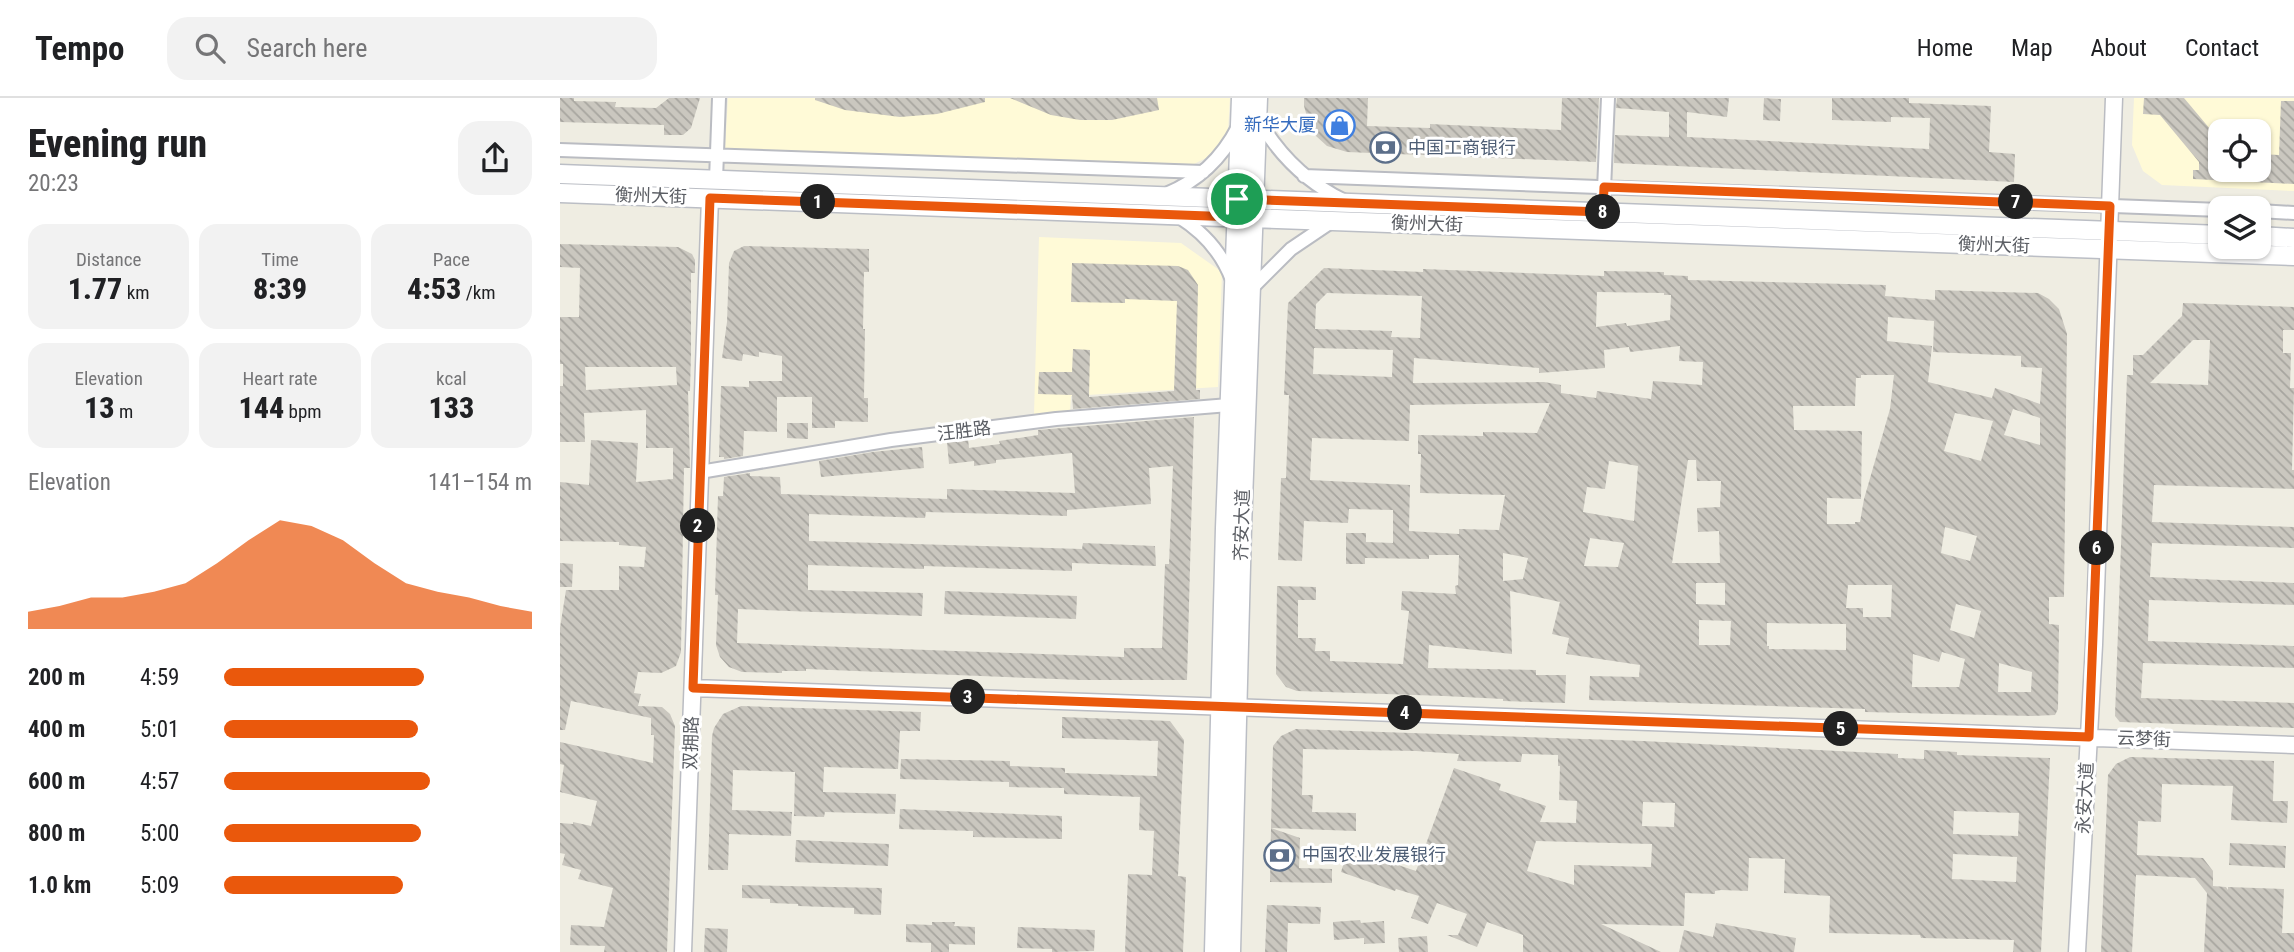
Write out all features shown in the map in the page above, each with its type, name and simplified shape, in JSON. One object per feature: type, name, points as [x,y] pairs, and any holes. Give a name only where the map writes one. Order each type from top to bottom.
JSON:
[{"type":"main road","name":"齐安大道","points":[[1241,98],[1240,124],[1246,199]]},
{"type":"main road","name":"齐安大道","points":[[1214,952],[1229,707],[1245,217],[1258,119],[1258,98]]},
{"type":"main road","name":"衡州大街","points":[[560,174],[2208,235]]},
{"type":"main road","name":"衡州大街","points":[[560,193],[2294,256]]},
{"type":"main road","points":[[2271,236],[2294,237]]},
{"type":"main road","name":"齐安大道","points":[[1231,952],[1229,405],[1242,287]]},
{"type":"street","points":[[716,180],[719,98]]},
{"type":"street","points":[[1603,212],[1608,98]]},
{"type":"street","name":"永安大道","points":[[2077,952],[2089,737],[2114,98]]},
{"type":"street","points":[[1258,119],[1278,150],[1304,176],[1348,203]]},
{"type":"street","points":[[1161,196],[1176,190],[1203,172],[1224,149],[1240,124]]},
{"type":"street","points":[[560,150],[1203,172]]},
{"type":"street","points":[[1304,176],[2208,210]]},
{"type":"street","name":"双拥路","points":[[683,952],[710,198]]},
{"type":"street","points":[[2271,212],[2294,213]]},
{"type":"street","points":[[1176,215],[1197,229],[1242,287],[1333,221]]},
{"type":"street","name":"汪胜路","points":[[700,472],[891,440],[1056,419],[1229,405]]},
{"type":"street","name":"云梦街","points":[[693,688],[2294,745]]},
{"type":"shaded area","points":[[728,98],[1230,98],[1228,132],[1222,142],[1206,158],[1186,168],[725,149]]},
{"type":"shaded area","points":[[2134,98],[2294,98],[2294,191],[2162,185],[2143,171],[2132,145]]},
{"type":"shaded area","points":[[1039,237],[1181,243],[1222,272],[1218,387],[1071,396],[1070,412],[1034,415]]},
{"type":"building","points":[[560,98],[616,102],[615,107],[656,108],[669,98],[700,98],[691,128],[683,135],[664,135],[664,125],[560,122]]},
{"type":"building","points":[[815,98],[985,98],[985,102],[937,114],[900,117],[845,110]]},
{"type":"building","points":[[1010,98],[1157,98],[1159,110],[1112,120],[1080,120],[1051,115]]},
{"type":"building","points":[[1304,98],[1368,98],[1367,126],[1430,128],[1430,124],[1561,130],[1562,98],[1599,98],[1596,162],[1347,152],[1327,146],[1316,136],[1309,124]]},
{"type":"building","points":[[1617,98],[1729,98],[1727,117],[1687,112],[1687,137],[1929,149],[1930,118],[1891,117],[1891,122],[1832,120],[1832,98],[1909,98],[1909,103],[1991,106],[1989,152],[2015,154],[2014,182],[1614,163],[1615,135],[1669,137],[1669,112],[1616,108]]},
{"type":"building","points":[[1764,98],[1781,99],[1780,121],[1763,120]]},
{"type":"building","points":[[2144,98],[2184,98],[2208,127],[2208,180],[2193,179],[2193,170],[2199,170],[2199,162],[2160,115],[2143,114]]},
{"type":"building","points":[[2281,101],[2294,101],[2294,184],[2254,182],[2271,182],[2271,155],[2279,155]]},
{"type":"building","points":[[560,244],[678,247],[692,254],[695,260],[695,273],[691,273],[688,391],[690,468],[684,468],[681,652],[676,666],[672,668],[661,673],[638,672],[634,693],[641,694],[638,706],[662,707],[670,714],[675,726],[667,952],[604,952],[605,946],[570,945],[571,925],[604,927],[613,888],[578,879],[581,870],[562,865],[565,854],[560,853],[560,823],[573,822],[591,826],[597,801],[560,792],[564,765],[560,764],[560,742],[653,763],[654,735],[651,735],[651,718],[571,701],[565,730],[560,730],[560,628],[566,590],[619,590],[619,566],[644,567],[646,547],[619,545],[619,542],[560,541],[560,482],[589,485],[591,440],[638,443],[636,482],[673,479],[673,448],[646,448],[646,410],[584,413],[585,442],[560,442],[560,386],[563,386],[563,364],[560,364],[560,317],[579,317],[580,268],[560,267]],"holes":[[[585,367],[676,367],[677,385],[586,390]]]},
{"type":"building","points":[[744,246],[869,249],[869,272],[864,272],[863,329],[864,398],[868,398],[868,422],[835,421],[835,428],[812,428],[812,397],[777,397],[777,432],[744,431],[743,456],[724,459],[719,457],[721,386],[749,387],[749,381],[782,381],[782,356],[759,352],[759,357],[743,354],[742,361],[722,358],[727,322],[729,263],[734,251]]},
{"type":"building","points":[[1072,263],[1178,266],[1188,270],[1198,285],[1196,390],[1200,390],[1200,399],[1073,409],[1072,395],[1038,394],[1039,372],[1072,372],[1073,349],[1090,350],[1089,397],[1174,391],[1177,301],[1125,299],[1125,303],[1071,302]]},
{"type":"building","points":[[1324,268],[1604,276],[1604,271],[1664,272],[1664,275],[1688,276],[1688,280],[1886,285],[1885,296],[1935,300],[1935,290],[2038,293],[2059,309],[2067,334],[2064,597],[2049,597],[2049,624],[2059,625],[2058,709],[2055,715],[1865,712],[1865,709],[1589,700],[1590,676],[1639,677],[1640,665],[1566,654],[1569,638],[1552,634],[1560,602],[1510,591],[1512,654],[1429,645],[1428,668],[1536,670],[1536,675],[1566,675],[1565,703],[1297,691],[1286,687],[1276,674],[1277,586],[1316,587],[1316,600],[1298,600],[1298,638],[1316,638],[1315,651],[1330,651],[1330,661],[1403,664],[1409,611],[1401,610],[1402,591],[1456,594],[1459,555],[1429,555],[1429,559],[1365,558],[1365,564],[1346,564],[1346,533],[1366,533],[1366,542],[1393,543],[1393,510],[1349,509],[1348,523],[1304,521],[1302,561],[1278,560],[1281,478],[1286,478],[1289,395],[1284,395],[1288,303]],"holes":[[[1597,292],[1671,295],[1670,320],[1627,326],[1626,323],[1596,327]],[[1327,293],[1422,296],[1420,338],[1391,337],[1392,331],[1315,329],[1316,304]],[[1888,317],[1934,321],[1933,352],[2021,356],[2021,367],[2042,368],[2040,404],[1995,388],[1992,398],[1928,382],[1932,346],[1887,341]],[[1680,346],[1679,361],[1703,362],[1702,385],[1653,381],[1651,399],[1597,391],[1596,398],[1561,393],[1561,385],[1544,382],[1413,383],[1414,358],[1539,368],[1539,373],[1605,368],[1604,350],[1629,347],[1630,352]],[[1314,348],[1393,350],[1392,377],[1313,374]],[[1861,375],[1894,375],[1890,409],[1860,522],[1827,524],[1827,498],[1861,499],[1862,431],[1794,430],[1793,406],[1855,406],[1856,378],[1861,378]],[[1550,403],[1537,433],[1418,435],[1418,454],[1421,454],[1420,493],[1505,495],[1499,530],[1459,529],[1459,534],[1409,531],[1410,485],[1310,480],[1312,438],[1409,441],[1410,405]],[[2013,409],[2040,418],[2040,445],[2004,435]],[[1955,413],[1993,421],[1981,461],[1944,451]],[[1688,460],[1696,460],[1697,481],[1721,481],[1720,507],[1697,508],[1698,532],[1719,531],[1720,563],[1672,563]],[[1609,461],[1638,466],[1634,521],[1583,512],[1587,487],[1605,489]],[[1945,527],[1977,536],[1970,561],[1941,553]],[[1590,538],[1624,543],[1618,567],[1584,566]],[[1503,553],[1528,558],[1523,579],[1503,581]],[[1696,583],[1725,583],[1725,605],[1696,604]],[[1848,585],[1892,585],[1891,617],[1863,617],[1863,608],[1846,608]],[[1956,604],[1981,611],[1974,638],[1950,630]],[[1699,620],[1731,621],[1730,645],[1699,645]],[[1767,623],[1846,624],[1846,650],[1769,649]],[[1942,652],[1965,659],[1959,687],[1912,687],[1913,654],[1939,662]],[[1999,663],[2032,672],[2031,692],[1998,692]]]},
{"type":"building","points":[[2183,303],[2294,307],[2294,330],[2283,330],[2283,353],[2291,353],[2290,388],[2294,388],[2294,489],[2154,485],[2152,522],[2294,527],[2294,548],[2152,543],[2150,577],[2294,583],[2294,605],[2149,600],[2148,641],[2294,646],[2294,668],[2143,663],[2141,698],[2294,703],[2294,728],[2120,722],[2115,716],[2127,375],[2133,375],[2133,355],[2143,355],[2182,316]],"holes":[[[2193,340],[2210,340],[2208,385],[2150,383]]]},
{"type":"building","points":[[1194,417],[1187,680],[1081,680],[806,669],[782,673],[742,672],[729,667],[720,657],[716,645],[718,595],[715,595],[718,496],[723,496],[724,477],[750,473],[750,476],[780,477],[781,494],[947,499],[947,489],[1075,493],[1072,453],[996,460],[996,463],[974,466],[974,461],[949,464],[947,442],[968,439],[969,448],[1000,444],[999,441],[1038,435],[1038,430]],"holes":[[[1173,466],[1169,564],[1165,564],[1162,648],[1124,648],[1124,657],[737,643],[738,609],[922,616],[923,593],[808,590],[808,565],[1072,571],[1072,563],[1156,566],[1155,546],[1083,543],[1082,549],[809,541],[809,514],[925,518],[926,512],[1067,516],[1067,510],[1151,504],[1149,468]]]},
{"type":"building","points":[[787,423],[808,423],[808,439],[787,438]]},
{"type":"building","points":[[922,447],[924,468],[821,477],[819,461]]},
{"type":"building","points":[[560,563],[573,564],[572,587],[560,587]]},
{"type":"building","points":[[945,591],[1077,596],[1076,619],[944,614]]},
{"type":"building","points":[[741,706],[921,712],[920,731],[900,731],[898,769],[824,767],[823,792],[896,794],[895,814],[825,812],[824,817],[794,816],[795,772],[733,770],[732,810],[792,812],[791,836],[729,834],[728,870],[708,870],[712,736],[723,714]]},
{"type":"building","points":[[1062,717],[1170,721],[1184,740],[1178,876],[1186,877],[1183,952],[1125,952],[1128,874],[1152,875],[1154,831],[1139,830],[1140,797],[1064,794],[1064,788],[1009,787],[1009,782],[900,779],[901,759],[1010,761],[1010,766],[1065,768],[1065,773],[1157,776],[1158,741],[1062,738]]},
{"type":"building","points":[[1296,729],[1643,741],[1898,754],[1898,758],[1924,759],[1924,750],[1957,752],[1957,755],[2050,758],[2041,952],[2013,952],[2014,940],[1829,933],[1830,896],[1784,893],[1785,859],[1749,858],[1748,891],[1685,893],[1684,926],[1601,924],[1661,952],[1523,952],[1523,935],[1487,922],[1477,947],[1447,935],[1458,935],[1467,914],[1437,903],[1428,924],[1411,918],[1419,896],[1396,889],[1395,891],[1341,872],[1347,853],[1376,862],[1377,858],[1416,871],[1454,768],[1501,784],[1499,790],[1546,806],[1540,822],[1576,823],[1577,801],[1559,800],[1558,755],[1522,754],[1521,762],[1457,761],[1459,754],[1303,749],[1302,795],[1313,795],[1312,812],[1356,813],[1356,831],[1271,828],[1273,746],[1281,736]],"holes":[[[1643,802],[1675,803],[1674,827],[1642,826]],[[1954,811],[2019,813],[2018,836],[1953,834]],[[1536,841],[1652,844],[1651,867],[1574,865],[1574,885],[1527,871]],[[1953,854],[2017,857],[2016,882],[1952,879]]]},
{"type":"building","points":[[2130,757],[2274,761],[2273,801],[2288,801],[2287,823],[2231,820],[2233,786],[2162,784],[2161,822],[2138,821],[2137,855],[2203,858],[2213,871],[2213,886],[2226,887],[2228,890],[2228,887],[2284,889],[2282,933],[2294,933],[2294,952],[2204,952],[2207,893],[2195,878],[2136,875],[2132,952],[2101,952],[2108,775],[2116,764]]},
{"type":"building","points":[[900,809],[1062,816],[1062,839],[973,837],[973,831],[899,829]]},
{"type":"building","points":[[1271,828],[1300,838],[1299,868],[1332,869],[1332,883],[1270,882]]},
{"type":"building","points":[[796,840],[889,844],[888,866],[795,862]]},
{"type":"building","points":[[2230,843],[2286,846],[2285,868],[2229,865]]},
{"type":"building","points":[[742,885],[882,888],[881,915],[854,914],[854,908],[798,906],[770,903],[770,899],[742,898]]},
{"type":"building","points":[[1267,905],[1321,907],[1320,924],[1288,923],[1287,952],[1265,952]]},
{"type":"building","points":[[1360,920],[1361,923],[1384,921],[1385,943],[1364,944],[1364,938],[1334,940],[1333,922]]},
{"type":"building","points":[[932,922],[955,922],[954,926],[975,927],[975,945],[949,944],[949,952],[931,952],[931,943],[906,942],[906,924],[932,925]]},
{"type":"building","points":[[1716,923],[1796,938],[1794,952],[1679,952],[1684,930],[1713,937]]},
{"type":"building","points":[[1018,927],[1095,930],[1094,951],[1052,952],[1052,949],[1017,948]]},
{"type":"building","points":[[705,928],[728,929],[727,952],[704,952]]},
{"type":"building","points":[[1427,936],[1428,952],[1399,952],[1398,938]]},
{"type":"place","name":"新华大厦","points":[[1339,125]]},
{"type":"place","name":"中国工商银行","points":[[1385,148]]},
{"type":"place","name":"中国农业发展银行","points":[[1279,855]]},
{"type":"route","points":[[1604,187],[2110,206],[2089,737],[693,688],[710,198],[1236,217],[1237,199],[1603,212],[1604,187]]}]
